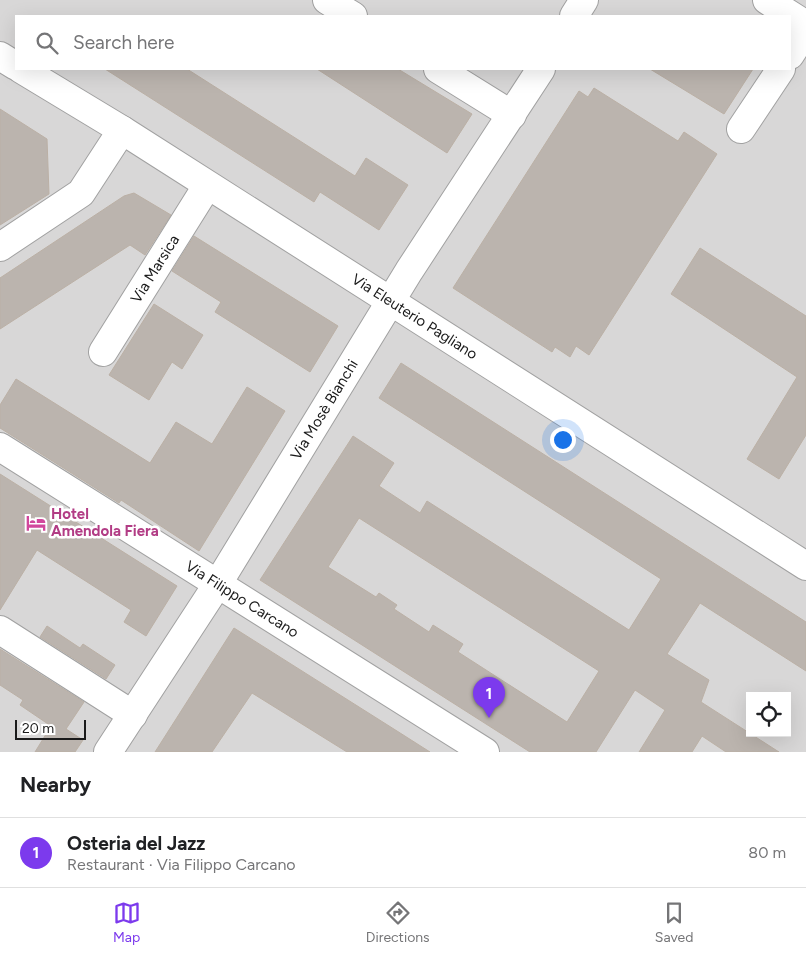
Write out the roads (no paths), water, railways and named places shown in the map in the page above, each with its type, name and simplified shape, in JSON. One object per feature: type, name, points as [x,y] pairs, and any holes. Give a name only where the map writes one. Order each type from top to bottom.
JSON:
[{"type":"street","points":[[327,0],[351,15]]},
{"type":"street","points":[[575,15],[584,0]]},
{"type":"street","points":[[767,0],[790,15]]},
{"type":"street","points":[[791,15],[806,25]]},
{"type":"street","points":[[791,53],[806,30]]},
{"type":"street","points":[[0,56],[15,65]]},
{"type":"street","name":"Via Eleuterio Pagliano","points":[[23,70],[122,130],[207,186],[806,566]]},
{"type":"street","points":[[440,70],[512,115]]},
{"type":"street","name":"Via Mosè Bianchi","points":[[108,752],[217,585],[391,301],[540,70]]},
{"type":"street","points":[[741,129],[779,70]]},
{"type":"street","points":[[0,247],[81,193],[122,130]]},
{"type":"street","name":"Via Marsica","points":[[102,352],[207,186]]},
{"type":"street","name":"Via Filippo Carcano","points":[[0,447],[485,752]]},
{"type":"street","points":[[0,630],[132,715]]},
{"type":"place","name":"Hotel Amendola Fiera","points":[[36,523]]},
{"type":"place","name":"Osteria del Jazz","points":[[489,718]]}]
